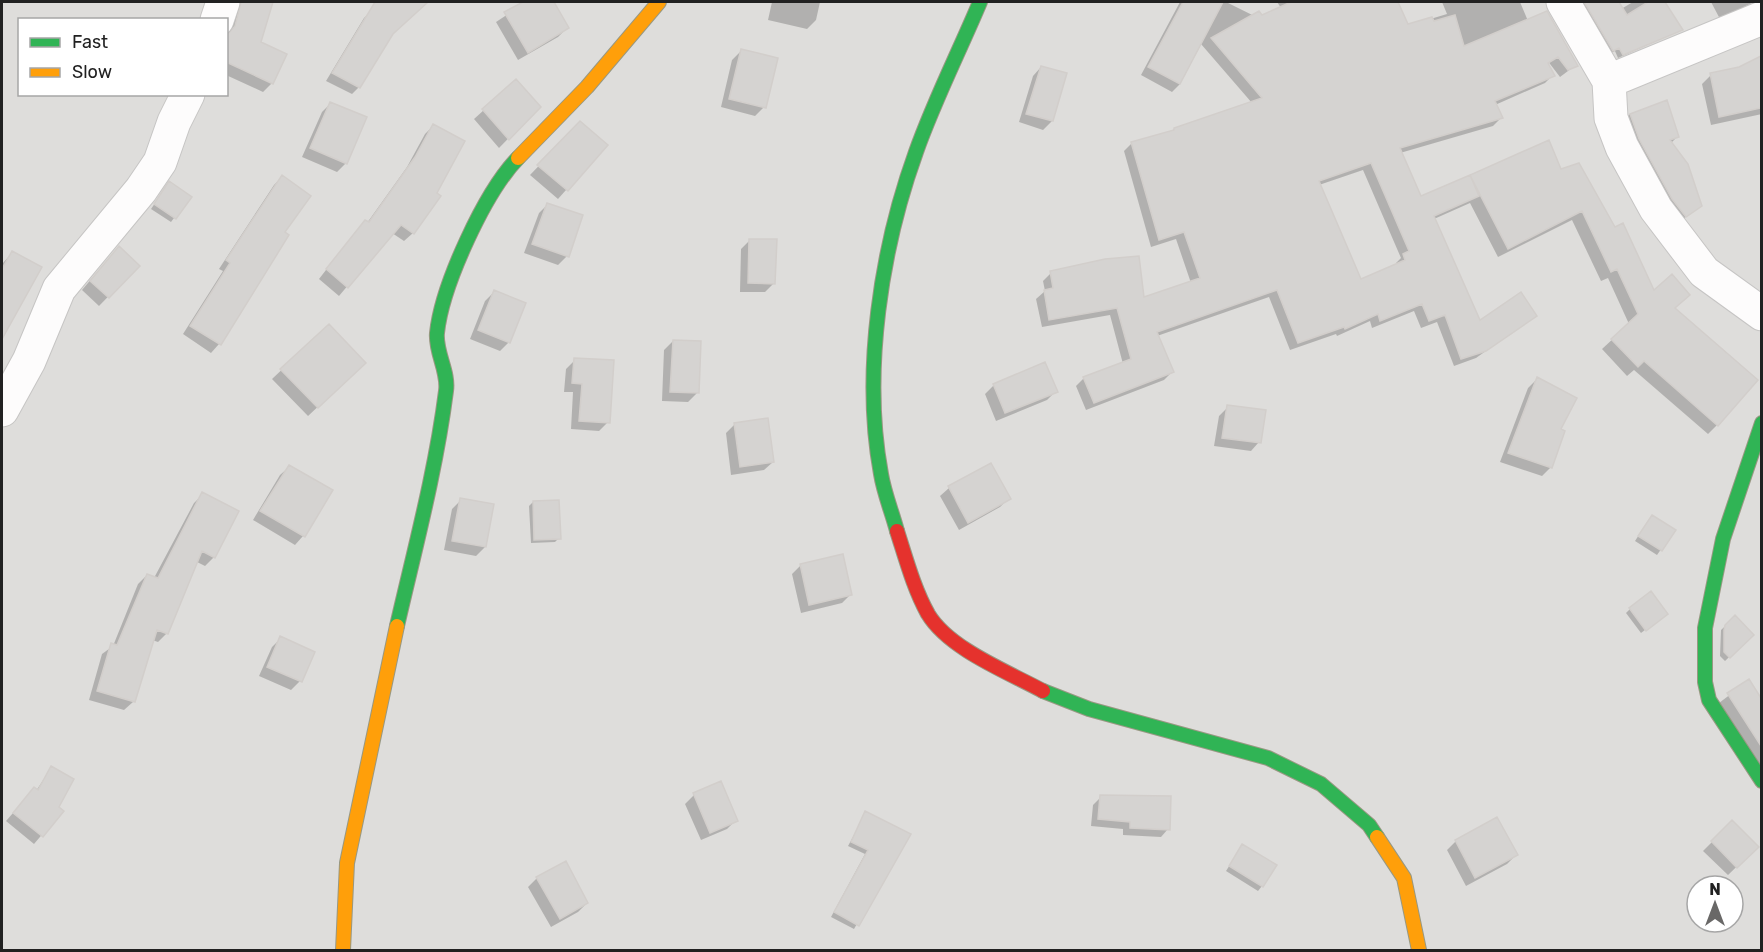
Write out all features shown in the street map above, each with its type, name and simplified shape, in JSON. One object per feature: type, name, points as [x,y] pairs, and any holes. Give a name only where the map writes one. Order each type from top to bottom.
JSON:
[{"type":"street","points":[[218,18],[223,2]]},
{"type":"street","points":[[343,951],[343,904],[347,863],[380,700],[429,490],[447,387],[438,352],[437,334],[444,294],[484,208],[509,167],[542,130],[587,87],[659,2]]},
{"type":"street","points":[[980,2],[916,152],[894,224],[883,287],[874,369],[874,411],[882,476],[908,567],[929,615],[957,644],[1046,693],[1089,709],[1268,758],[1321,784],[1369,825],[1404,878],[1419,951]]},
{"type":"street","points":[[1563,2],[1608,81],[1611,118],[1622,147],[1656,209],[1704,272],[1761,314]]},
{"type":"street","points":[[1608,81],[1761,18]]},
{"type":"street","points":[[2,410],[29,361],[59,289],[141,190],[160,162],[174,122],[187,96]]},
{"type":"street","points":[[1761,423],[1723,539],[1705,628],[1705,682],[1709,700],[1761,781]]},
{"type":"shaded area","points":[[2,2],[1761,2],[1761,950],[2,950]]},
{"type":"building","points":[[241,2],[273,2],[261,42],[287,54],[273,84],[228,63],[228,34],[235,26]]},
{"type":"building","points":[[375,2],[428,2],[393,34],[360,88],[332,73]]},
{"type":"building","points":[[523,2],[554,2],[569,28],[528,53],[504,12]]},
{"type":"building","points":[[1183,2],[1223,2],[1180,84],[1148,67]]},
{"type":"building","points":[[1291,2],[1398,2],[1408,24],[1432,17],[1434,21],[1455,15],[1464,46],[1547,11],[1578,66],[1568,70],[1558,57],[1548,63],[1555,76],[1495,101],[1503,118],[1400,148],[1421,196],[1470,175],[1479,196],[1434,216],[1480,320],[1521,292],[1537,316],[1486,351],[1461,359],[1445,315],[1429,321],[1422,304],[1380,321],[1378,314],[1345,329],[1344,327],[1298,343],[1277,290],[1157,332],[1174,372],[1094,403],[1083,377],[1131,359],[1117,308],[1049,320],[1044,290],[1053,288],[1050,271],[1105,259],[1139,256],[1144,297],[1200,278],[1184,232],[1159,240],[1131,142],[1174,130],[1174,128],[1262,98],[1211,38],[1259,11],[1262,15]],"holes":[[[1371,163],[1409,251],[1403,254],[1405,260],[1361,279],[1319,181]]]},
{"type":"building","points":[[1584,2],[1619,2],[1627,15],[1648,2],[1665,2],[1683,30],[1623,55],[1619,48],[1613,51]]},
{"type":"building","points":[[741,49],[778,58],[766,108],[729,99]]},
{"type":"building","points":[[1761,56],[1761,108],[1719,117],[1710,73],[1739,67]]},
{"type":"building","points":[[1041,66],[1067,73],[1053,121],[1026,114]]},
{"type":"building","points":[[516,79],[541,107],[509,140],[482,109]]},
{"type":"building","points":[[1667,100],[1679,137],[1670,140],[1688,164],[1702,206],[1686,217],[1672,199],[1639,139],[1630,114]]},
{"type":"building","points":[[330,102],[367,117],[347,164],[310,148]]},
{"type":"building","points":[[580,121],[608,145],[568,191],[537,165]]},
{"type":"building","points":[[433,124],[465,141],[437,193],[441,196],[414,234],[401,225],[348,288],[326,269],[365,220],[369,222],[415,157]]},
{"type":"building","points":[[1549,140],[1561,169],[1579,163],[1615,227],[1623,223],[1654,290],[1672,274],[1690,295],[1675,308],[1758,380],[1718,426],[1644,361],[1638,367],[1611,339],[1638,314],[1617,269],[1611,272],[1582,211],[1508,249],[1470,175]]},
{"type":"building","points":[[282,175],[311,196],[285,232],[289,235],[221,345],[190,326],[230,263],[226,260]]},
{"type":"building","points":[[169,181],[192,197],[176,219],[154,204]]},
{"type":"building","points":[[547,203],[583,215],[569,257],[532,244]]},
{"type":"building","points":[[749,239],[777,239],[775,284],[748,283]]},
{"type":"building","points":[[119,246],[140,266],[109,298],[90,281]]},
{"type":"building","points":[[12,251],[42,267],[2,339],[2,269]]},
{"type":"building","points":[[494,290],[526,303],[510,343],[478,330]]},
{"type":"building","points":[[329,324],[366,363],[318,408],[280,369]]},
{"type":"building","points":[[673,340],[701,341],[699,393],[670,392]]},
{"type":"building","points":[[574,358],[614,360],[610,423],[579,421],[582,384],[572,383]]},
{"type":"building","points":[[1045,362],[1058,392],[1005,413],[993,384]]},
{"type":"building","points":[[1537,377],[1577,398],[1561,429],[1565,431],[1552,468],[1508,453]]},
{"type":"building","points":[[1227,405],[1266,410],[1261,443],[1222,438]]},
{"type":"building","points":[[768,418],[774,462],[740,467],[734,423]]},
{"type":"building","points":[[991,463],[1011,499],[968,523],[948,486]]},
{"type":"building","points":[[289,465],[333,490],[305,537],[260,511]]},
{"type":"building","points":[[202,492],[239,511],[215,558],[202,551],[168,634],[157,630],[135,702],[97,691],[111,643],[117,645],[147,574],[158,578]]},
{"type":"building","points":[[460,498],[494,504],[486,547],[452,541]]},
{"type":"building","points":[[559,500],[561,539],[534,540],[533,501]]},
{"type":"building","points":[[1652,515],[1676,530],[1662,551],[1638,536]]},
{"type":"building","points":[[843,554],[852,595],[809,605],[800,564]]},
{"type":"building","points":[[1651,591],[1668,614],[1646,631],[1629,608]]},
{"type":"building","points":[[1735,615],[1754,635],[1730,658],[1724,652],[1724,630],[1725,625]]},
{"type":"building","points":[[280,636],[315,652],[302,682],[267,667]]},
{"type":"building","points":[[1749,679],[1761,698],[1761,746],[1727,693]]},
{"type":"building","points":[[51,766],[74,779],[59,807],[64,811],[43,837],[13,813],[34,787],[38,790]]},
{"type":"building","points":[[721,781],[738,821],[710,833],[693,793]]},
{"type":"building","points":[[1100,795],[1171,796],[1170,830],[1130,828],[1130,822],[1098,819]]},
{"type":"building","points":[[865,811],[911,834],[859,926],[834,912],[868,850],[851,842]]},
{"type":"building","points":[[1497,817],[1518,855],[1475,878],[1455,840]]},
{"type":"building","points":[[1732,820],[1759,847],[1737,868],[1711,841]]},
{"type":"building","points":[[1242,844],[1277,865],[1263,887],[1229,866]]},
{"type":"building","points":[[566,861],[588,903],[560,919],[536,877]]},
{"type":"traffic: fast","points":[[897,531],[884,488],[876,435],[874,353],[878,311],[893,229],[916,152],[980,2]]},
{"type":"traffic: fast","points":[[397,626],[431,480],[442,421],[446,377],[437,340],[441,313],[447,290],[467,240],[492,193],[518,158]]},
{"type":"traffic: fast","points":[[1762,423],[1723,539],[1705,628],[1705,682],[1709,700],[1762,781]]},
{"type":"traffic: fast","points":[[1043,691],[1089,709],[1268,758],[1321,784],[1369,825],[1377,837]]},
{"type":"traffic: slow","points":[[518,158],[587,87],[659,2]]},
{"type":"traffic: slow","points":[[343,950],[347,863],[397,626]]},
{"type":"traffic: slow","points":[[1377,837],[1404,878],[1419,950]]},
{"type":"traffic: jam","points":[[897,531],[919,594],[928,614],[938,627],[964,649],[1043,691]]}]
